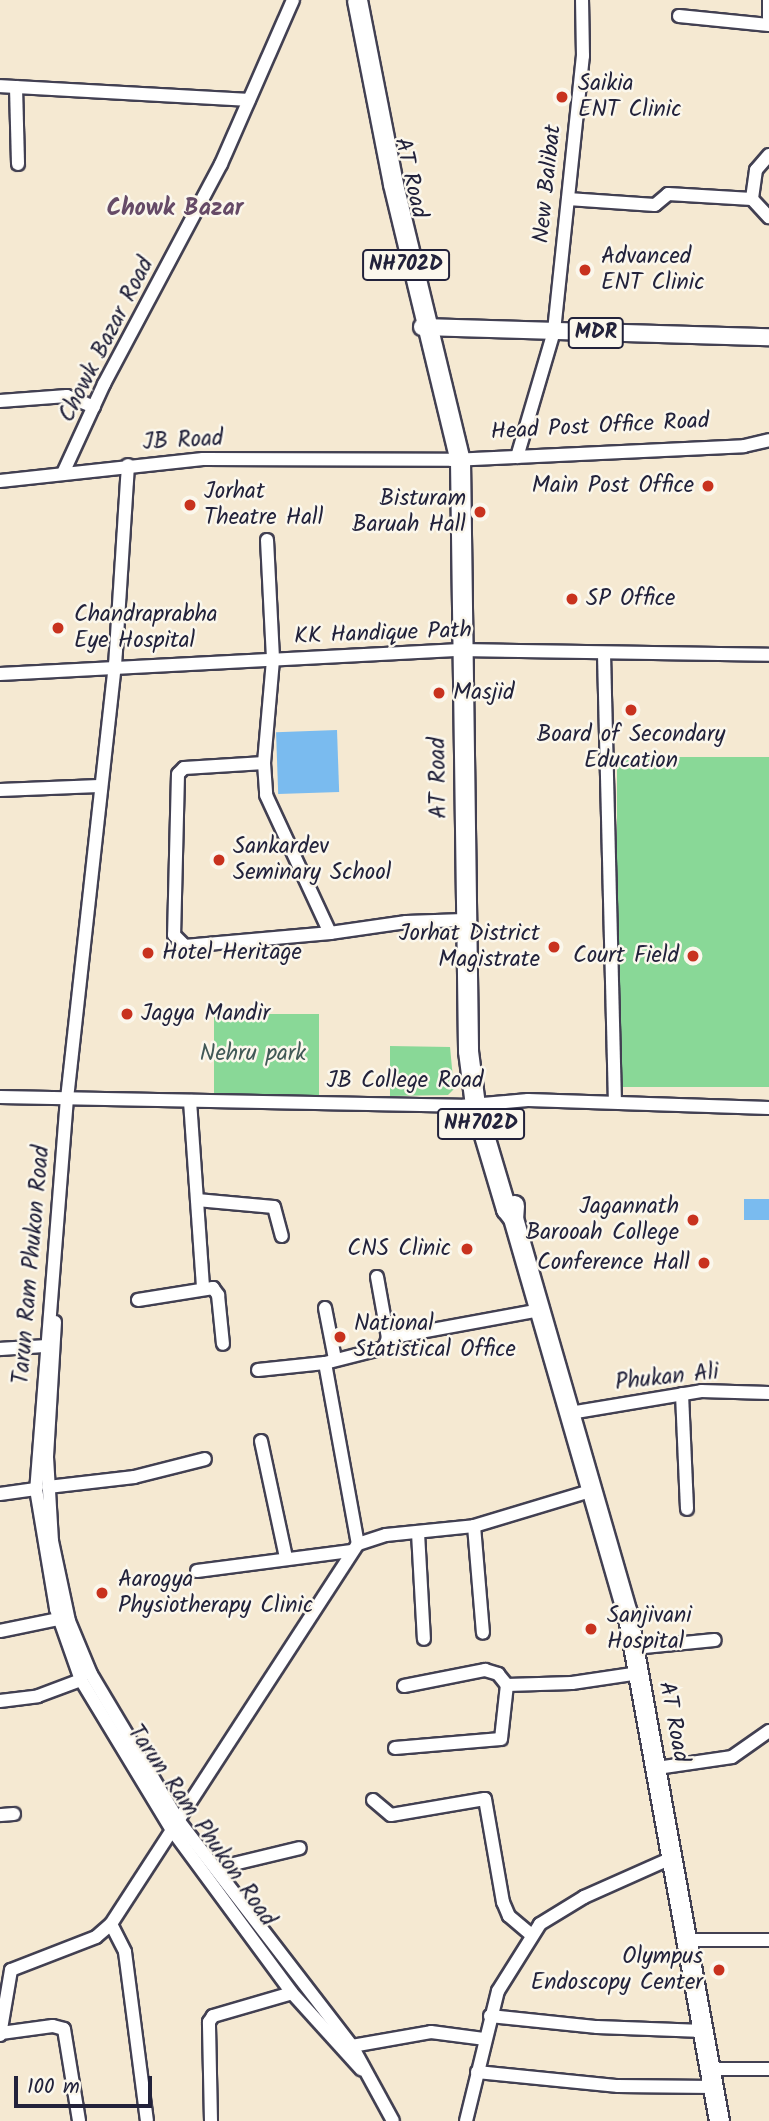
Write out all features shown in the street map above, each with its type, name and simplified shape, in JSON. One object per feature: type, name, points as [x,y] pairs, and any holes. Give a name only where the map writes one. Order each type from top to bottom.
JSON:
[{"type":"highway","name":"AT Road","points":[[349,0],[385,186],[427,327]]},
{"type":"highway","name":"AT Road","points":[[357,0],[393,184],[456,457],[464,522],[460,529],[464,920],[470,1026],[476,1032],[480,1104],[514,1207],[513,1218],[593,1490],[634,1648],[689,1940],[719,2121]]},
{"type":"main road","name":"MDR","points":[[427,327],[769,337]]},
{"type":"street","name":"Chowk Bazar Road","points":[[65,471],[94,407],[186,233],[293,0]]},
{"type":"street","name":"New Balibat","points":[[518,454],[554,331],[583,56],[582,0]]},
{"type":"street","points":[[768,0],[769,18]]},
{"type":"street","points":[[679,16],[769,24]]},
{"type":"street","points":[[0,86],[249,100]]},
{"type":"street","points":[[16,87],[18,164]]},
{"type":"street","points":[[752,199],[756,170],[769,155]]},
{"type":"street","points":[[568,199],[655,205],[668,194],[752,199],[769,217]]},
{"type":"street","points":[[0,401],[67,396],[94,407]]},
{"type":"street","points":[[769,430],[769,447]]},
{"type":"street","name":"Head Post Office Road","points":[[456,457],[769,440]]},
{"type":"street","name":"JB Road","points":[[0,481],[128,465],[456,457]]},
{"type":"street","name":"Tarun Ram Phukon Road","points":[[128,465],[115,669],[45,1346],[42,1488],[58,1619],[81,1680],[175,1825],[292,1993],[360,2069],[393,2121]]},
{"type":"street","points":[[267,540],[273,660],[264,763],[270,808],[330,933]]},
{"type":"street","name":"KK Handique Path","points":[[0,674],[460,650],[769,655]]},
{"type":"street","points":[[604,654],[615,1102]]},
{"type":"street","name":"Tarun Ram Phukon Road","points":[[115,669],[99,786],[71,1098],[42,1488],[69,1621],[108,1707],[175,1825],[217,1868],[352,2046],[360,2069]]},
{"type":"street","points":[[264,763],[184,768],[178,774],[174,935],[185,946],[330,933],[406,922],[464,920]]},
{"type":"street","points":[[0,790],[99,786]]},
{"type":"street","name":"JB College Road","points":[[0,1097],[480,1104],[615,1102],[769,1108]]},
{"type":"street","points":[[190,1101],[203,1287]]},
{"type":"street","points":[[197,1200],[274,1207],[282,1236]]},
{"type":"street","points":[[258,1370],[368,1355],[384,1348],[388,1338],[377,1277]]},
{"type":"street","points":[[138,1300],[203,1287],[216,1290],[223,1343]]},
{"type":"street","points":[[79,2121],[64,2029],[53,2026],[0,2034],[11,1970],[96,1937],[111,1924],[355,1547],[325,1308]]},
{"type":"street","points":[[388,1338],[540,1310]]},
{"type":"street","points":[[0,1349],[45,1346]]},
{"type":"street","name":"Phukan Ali","points":[[570,1413],[682,1394],[769,1393]]},
{"type":"street","points":[[682,1394],[687,1509]]},
{"type":"street","points":[[261,1441],[286,1558]]},
{"type":"street","points":[[0,1494],[134,1477],[205,1459]]},
{"type":"street","points":[[197,1571],[355,1547],[386,1535],[474,1526],[593,1490]]},
{"type":"street","points":[[474,1526],[483,1633]]},
{"type":"street","points":[[418,1533],[424,1639]]},
{"type":"street","points":[[0,1631],[58,1619]]},
{"type":"street","points":[[634,1648],[715,1640]]},
{"type":"street","points":[[395,1748],[501,1739],[507,1685],[498,1674],[485,1670],[404,1686]]},
{"type":"street","points":[[507,1685],[572,1683],[639,1673]]},
{"type":"street","points":[[0,1701],[38,1696],[81,1680]]},
{"type":"street","points":[[657,1768],[732,1757],[769,1731]]},
{"type":"street","points":[[373,1800],[391,1815],[485,1799],[503,1902],[509,1916],[532,1935]]},
{"type":"street","points":[[0,1815],[14,1814]]},
{"type":"street","points":[[217,1868],[300,1848]]},
{"type":"street","points":[[466,2121],[484,2039],[498,1991],[532,1935],[549,1916],[572,1903],[674,1857]]},
{"type":"street","points":[[111,1924],[125,1952],[146,2121]]},
{"type":"street","points":[[689,1940],[769,1940]]},
{"type":"street","points":[[211,2121],[209,2022],[213,2015],[292,1993]]},
{"type":"street","points":[[490,2016],[597,2027],[703,2031]]},
{"type":"street","points":[[352,2046],[431,2032],[484,2039]]},
{"type":"street","points":[[477,2072],[618,2086],[712,2078],[769,2069]]},
{"type":"green space","name":"Court Field","points":[[617,757],[769,757],[769,1087],[617,1087]]},
{"type":"green space","name":"Nehru park","points":[[214,1014],[319,1014],[319,1096],[214,1096]]},
{"type":"green space","points":[[390,1046],[450,1047],[454,1089],[448,1095],[390,1096]]},
{"type":"water","points":[[337,730],[339,792],[278,794],[276,732]]},
{"type":"water","points":[[744,1199],[769,1199],[769,1220],[744,1220]]},
{"type":"place","name":"Saikia ENT Clinic","points":[[562,97]]},
{"type":"place","name":"Advanced ENT Clinic","points":[[585,270]]},
{"type":"place","name":"Main Post Office","points":[[708,486]]},
{"type":"place","name":"Jorhat Theatre Hall","points":[[190,505]]},
{"type":"place","name":"Bisturam Baruah Hall","points":[[480,512]]},
{"type":"place","name":"SP Office","points":[[572,599]]},
{"type":"place","name":"Chandraprabha Eye Hospital","points":[[58,628]]},
{"type":"place","name":"Masjid","points":[[439,693]]},
{"type":"place","name":"Board of Secondary Education","points":[[631,710]]},
{"type":"place","name":"Sankardev Seminary School","points":[[219,860]]},
{"type":"place","name":"Jorhat District Magistrate","points":[[554,947]]},
{"type":"place","name":"Hotel Heritage","points":[[148,953]]},
{"type":"place","name":"Court Field","points":[[693,956]]},
{"type":"place","name":"Jagya Mandir","points":[[127,1014]]},
{"type":"place","name":"Jagannath Barooah College","points":[[693,1220]]},
{"type":"place","name":"CNS Clinic","points":[[467,1249]]},
{"type":"place","name":"Conference Hall","points":[[704,1263]]},
{"type":"place","name":"National Statistical Office","points":[[340,1337]]},
{"type":"place","name":"Aarogya Physiotherapy Clinic","points":[[102,1593]]},
{"type":"place","name":"Sanjivani Hospital","points":[[591,1629]]},
{"type":"place","name":"Olympus Endoscopy Center","points":[[719,1970]]},
{"type":"district","name":"Chowk Bazar","points":[[175,209]]}]
